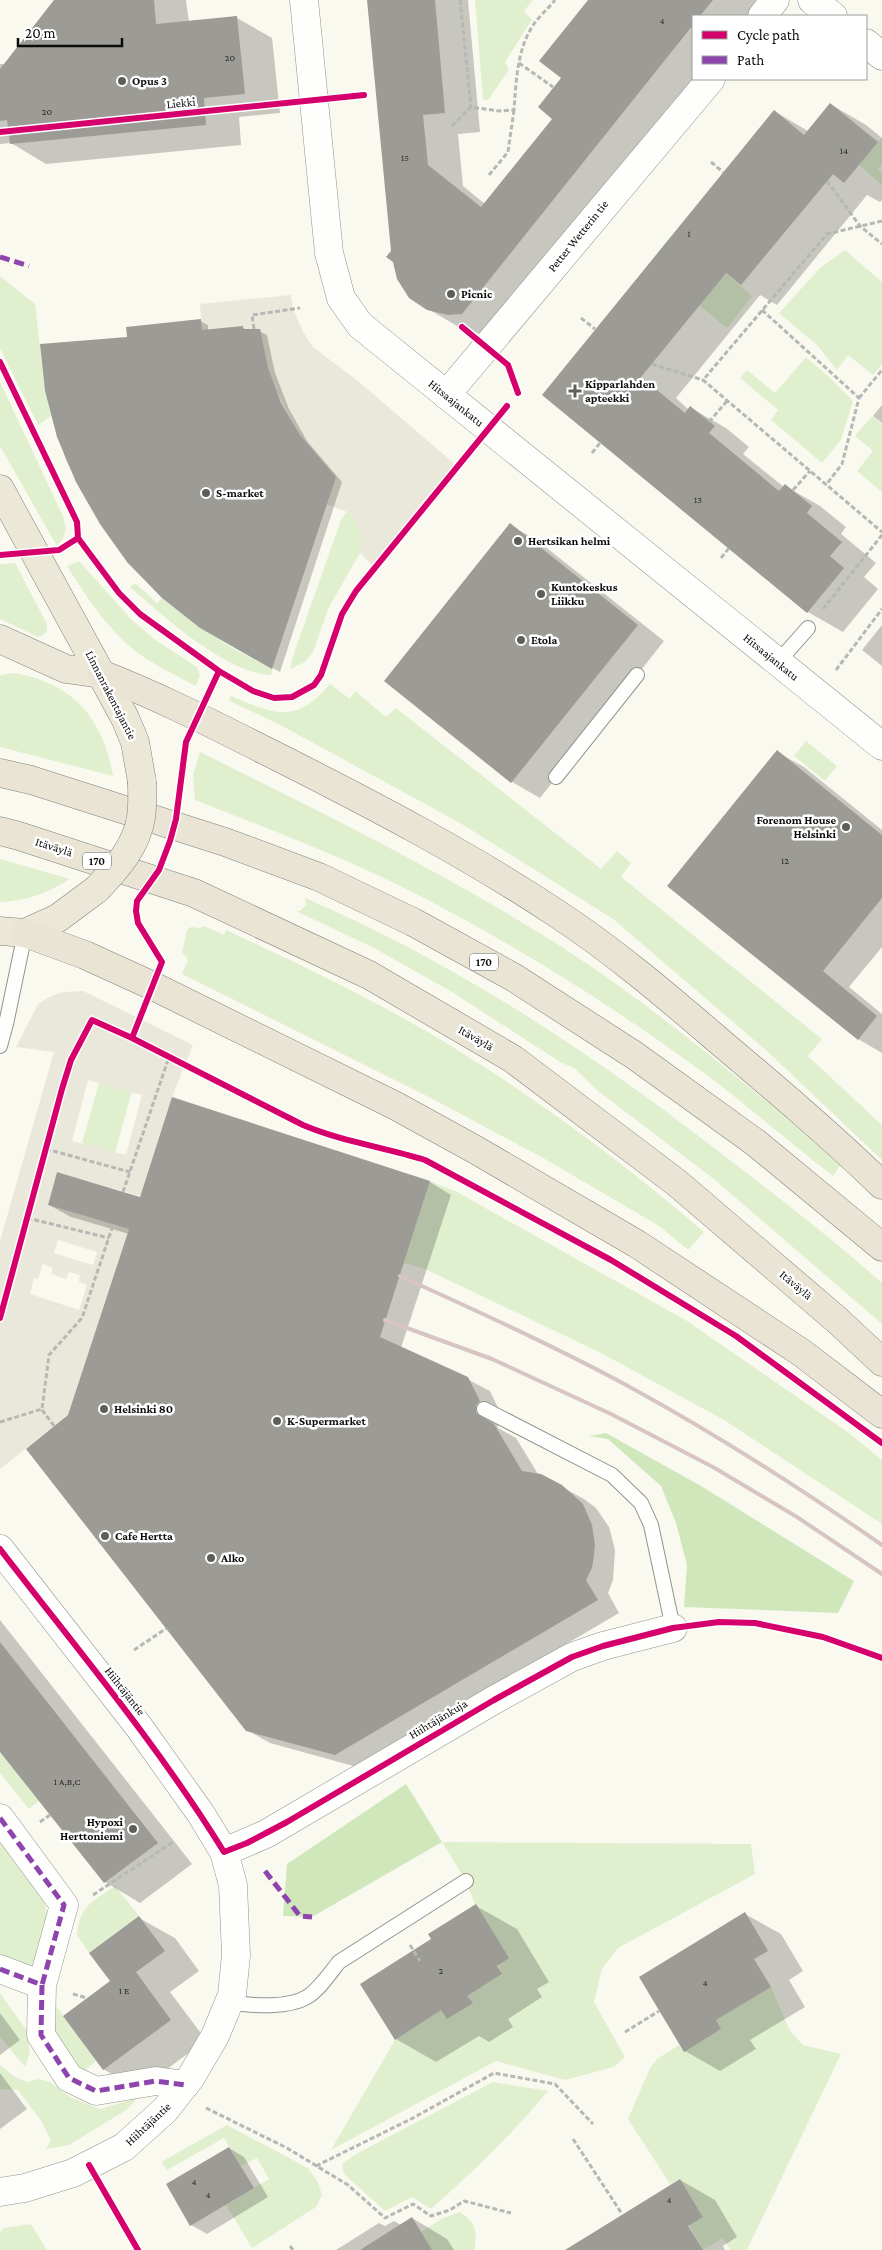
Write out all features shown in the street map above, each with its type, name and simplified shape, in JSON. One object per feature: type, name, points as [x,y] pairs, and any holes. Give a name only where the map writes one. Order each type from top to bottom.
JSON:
[{"type":"highway","points":[[101,674],[150,693],[198,719],[341,788],[456,852],[556,913],[660,990],[824,1128],[882,1185]]},
{"type":"highway","name":"170","points":[[0,773],[31,780],[225,842],[319,877],[413,922],[513,978],[634,1055],[756,1143],[882,1247]]},
{"type":"highway","name":"Itäväylä","points":[[0,832],[19,836],[194,893],[369,975],[513,1059],[677,1183],[837,1320],[882,1362]]},
{"type":"highway","points":[[12,932],[85,955],[153,986],[379,1098],[476,1150],[636,1244],[802,1353],[882,1414]]},
{"type":"main road","name":"Linnanrakentajantie","points":[[0,489],[125,718],[135,742],[142,782],[141,818],[134,840],[120,865],[97,889],[58,918],[12,932]]},
{"type":"main road","points":[[0,639],[66,669],[101,674]]},
{"type":"street","name":"Hitsaajankatu","points":[[304,0],[329,253],[341,298],[360,325],[882,746]]},
{"type":"street","points":[[763,15],[775,0]]},
{"type":"street","points":[[812,0],[832,15]]},
{"type":"street","points":[[867,44],[882,56]]},
{"type":"street","name":"Petter Wetterin tie","points":[[446,395],[709,80]]},
{"type":"street","name":"Hiihtäjäntie","points":[[0,1550],[139,1727],[201,1814],[224,1852],[233,1886],[236,1955],[232,1995],[215,2036],[186,2085],[165,2110],[124,2147],[73,2173],[25,2188],[0,2192]]},
{"type":"street","name":"Hiihtäjänkuja","points":[[224,1852],[266,1834],[494,1700],[572,1657],[603,1646],[673,1628]]},
{"type":"street","points":[[0,1818],[64,1905],[42,1985],[41,2035],[69,2078],[96,2091],[156,2081],[186,2085]]},
{"type":"street","points":[[0,1969],[42,1985]]},
{"type":"lane","points":[[778,662],[808,628]]},
{"type":"lane","points":[[556,777],[637,675]]},
{"type":"lane","points":[[0,1046],[6,1024],[12,932]]},
{"type":"lane","points":[[484,1409],[612,1475],[641,1504],[651,1525],[673,1628]]},
{"type":"lane","points":[[229,2003],[281,2004],[307,1997],[330,1974],[338,1962],[466,1881]]},
{"type":"path","points":[[452,126],[471,106],[460,0]]},
{"type":"path","points":[[489,175],[508,152],[514,110],[516,73],[523,47],[532,27],[555,0]]},
{"type":"path","points":[[519,63],[553,88]]},
{"type":"path","points":[[471,106],[500,111],[514,110]]},
{"type":"path","points":[[711,162],[723,172]]},
{"type":"path","points":[[827,180],[860,226],[882,244]]},
{"type":"path","points":[[703,380],[827,234],[882,221]]},
{"type":"path","points":[[254,329],[252,315],[300,308]]},
{"type":"path","points":[[762,310],[859,398]]},
{"type":"path","points":[[581,318],[596,329]]},
{"type":"path","points":[[652,364],[703,380],[882,534],[808,628]]},
{"type":"path","points":[[826,485],[842,464],[859,398],[882,370]]},
{"type":"path","points":[[709,422],[727,401]]},
{"type":"path","points":[[592,453],[600,444]]},
{"type":"path","points":[[793,490],[810,471]]},
{"type":"path","points":[[77,530],[78,538],[119,593],[140,614],[227,676]]},
{"type":"path","points":[[72,542],[78,538]]},
{"type":"path","points":[[722,558],[729,548]]},
{"type":"path","points":[[846,657],[882,609]]},
{"type":"path","points":[[198,719],[219,671]]},
{"type":"path","points":[[162,1054],[177,1062]]},
{"type":"path","points":[[123,1192],[169,1057]]},
{"type":"path","points":[[43,1158],[48,1140]]},
{"type":"path","points":[[46,1149],[130,1172]]},
{"type":"path","points":[[30,1208],[27,1220],[109,1238]]},
{"type":"path","points":[[55,1427],[42,1410],[49,1355],[82,1318],[113,1225]]},
{"type":"path","points":[[0,1422],[42,1410]]},
{"type":"path","points":[[134,1650],[166,1628]]},
{"type":"path","points":[[107,1886],[173,1842]]},
{"type":"path","points":[[626,2032],[659,2012]]},
{"type":"path","points":[[316,2166],[413,2118],[494,2073],[555,2084],[593,2124]]},
{"type":"path","points":[[204,2106],[287,2148],[348,2185],[386,2218],[413,2204],[431,2216],[450,2210],[464,2201],[511,2213]]},
{"type":"path","points":[[573,2139],[622,2214]]},
{"type":"green space","points":[[475,0],[533,0],[524,11],[532,20],[505,62],[509,70],[488,100],[483,100]]},
{"type":"green space","points":[[882,137],[882,164],[878,169],[882,173],[882,185],[859,165]]},
{"type":"green space","points":[[670,237],[698,260],[704,255],[752,296],[727,328],[649,264]]},
{"type":"green space","points":[[845,250],[882,282],[882,364],[873,375],[848,355],[837,370],[818,346],[779,313],[820,268]]},
{"type":"green space","points":[[0,276],[35,304],[45,391],[51,416],[38,425],[0,348]]},
{"type":"green space","points":[[806,357],[853,401],[841,440],[822,463],[771,420],[778,410],[740,378],[747,370],[775,393]]},
{"type":"green space","points":[[0,382],[63,516],[65,532],[57,546],[0,446]]},
{"type":"green space","points":[[872,416],[882,424],[882,492],[857,471],[873,451],[855,436]]},
{"type":"green space","points":[[346,512],[350,513],[361,533],[363,542],[360,553],[329,607],[313,652],[305,662],[290,669],[341,520]]},
{"type":"green space","points":[[79,561],[131,619],[154,639],[197,667],[200,675],[196,686],[145,658],[117,634],[90,602],[67,566]]},
{"type":"green space","points":[[15,563],[47,624],[47,630],[38,637],[0,619],[0,564]]},
{"type":"green space","points":[[135,583],[157,603],[162,598],[215,637],[243,654],[273,668],[271,675],[254,672],[235,665],[196,642],[130,587]]},
{"type":"green space","points":[[14,673],[53,685],[82,706],[102,737],[113,776],[0,747],[0,675]]},
{"type":"green space","points":[[330,684],[350,699],[355,691],[386,717],[396,708],[601,869],[617,851],[631,863],[621,877],[822,1039],[808,1056],[882,1125],[882,1160],[767,1051],[613,919],[460,823],[282,726],[228,700],[231,696],[260,708],[284,712],[306,705],[318,697]]},
{"type":"green space","points":[[806,741],[837,766],[825,781],[794,756]]},
{"type":"green space","points":[[200,752],[419,863],[546,937],[653,1011],[755,1092],[841,1164],[833,1176],[712,1079],[641,1028],[567,980],[453,913],[360,867],[195,800],[193,775]]},
{"type":"green space","points":[[0,859],[70,879],[36,895],[19,900],[0,902]]},
{"type":"green space","points":[[305,898],[363,924],[475,984],[582,1052],[685,1125],[810,1222],[882,1283],[882,1324],[715,1180],[598,1091],[574,1068],[560,1062],[452,992],[374,948],[296,911],[300,911],[306,905]]},
{"type":"green space","points":[[204,926],[224,935],[226,930],[310,970],[394,1013],[448,1044],[515,1087],[580,1133],[643,1181],[704,1232],[688,1250],[659,1226],[545,1159],[425,1095],[182,974],[188,960],[182,952],[187,930],[191,927],[200,928]]},
{"type":"green space","points":[[99,1083],[132,1091],[115,1153],[82,1143]]},
{"type":"green space","points":[[430,1181],[457,1192],[687,1321],[849,1433],[882,1460],[882,1524],[724,1420],[601,1353],[425,1269],[404,1263]]},
{"type":"green space","points":[[606,1433],[701,1486],[854,1581],[838,1613],[684,1607],[687,1565],[676,1523],[661,1486],[608,1439],[589,1436]]},
{"type":"green space","points":[[0,1752],[39,1801],[29,1809],[0,1773]]},
{"type":"green space","points":[[406,1784],[442,1842],[312,1917],[283,1916],[287,1864]]},
{"type":"green space","points":[[0,1838],[43,1895],[47,1914],[38,1965],[30,1968],[0,1956]]},
{"type":"green space","points":[[442,1842],[751,1844],[755,1874],[618,1948],[602,1969],[594,2002],[625,2057],[614,2067],[565,2080],[496,2061],[331,2150],[395,2040],[441,2010],[447,2019],[472,2003],[467,1996],[502,1974],[466,1881]]},
{"type":"green space","points":[[115,1886],[139,1916],[89,1953],[77,1935],[81,1917],[88,1905]]},
{"type":"green space","points":[[771,1987],[790,2031],[803,2045],[841,2054],[747,2250],[730,2250],[723,2238],[703,2250],[689,2225],[703,2216],[680,2179],[670,2184],[628,2119],[650,2068],[657,2059],[679,2045],[684,2051],[721,2029],[716,2020]]},
{"type":"green space","points":[[0,1993],[27,2031],[30,2052],[25,2067],[0,2037]]},
{"type":"green space","points":[[54,2003],[96,2061],[84,2071],[69,2058],[58,2040],[53,2027]]},
{"type":"green space","points":[[0,2065],[15,2077],[27,2082],[39,2079],[50,2082],[70,2097],[100,2109],[137,2098],[128,2109],[69,2145],[46,2149],[51,2141],[42,2122],[18,2090],[0,2089]]},
{"type":"green space","points":[[493,2082],[548,2091],[492,2152],[431,2209],[412,2197],[385,2211],[344,2174],[342,2164],[356,2154]]},
{"type":"green space","points":[[227,2125],[308,2168],[318,2182],[322,2195],[316,2207],[252,2248],[226,2205],[269,2179],[257,2158],[241,2166],[224,2138],[167,2170],[161,2162]]},
{"type":"green space","points":[[460,2212],[470,2220],[475,2228],[475,2250],[432,2250],[421,2232],[443,2218]]},
{"type":"green space","points":[[31,2224],[47,2250],[0,2250],[0,2233],[3,2228]]},
{"type":"shaded area","points":[[291,295],[293,309],[303,332],[313,347],[358,381],[457,466],[375,568],[360,553],[363,542],[361,533],[350,513],[326,504],[300,435],[274,386],[202,330],[200,304]]},
{"type":"shaded area","points":[[83,991],[193,1045],[172,1097],[140,1196],[57,1172],[48,1205],[129,1229],[68,1415],[0,1469],[0,1241],[54,1052],[16,1047],[38,1004],[51,996],[64,992]],"holes":[[[88,1080],[142,1095],[126,1155],[72,1141]],[[58,1240],[97,1252],[93,1265],[54,1253]],[[43,1264],[53,1268],[51,1274],[66,1279],[69,1272],[80,1275],[79,1282],[87,1285],[79,1310],[30,1294],[34,1278],[38,1279]]]},
{"type":"building","name":"Opus 3","points":[[54,0],[154,0],[156,24],[237,16],[245,94],[204,98],[206,125],[10,144],[7,120],[0,121],[0,69]]},
{"type":"building","points":[[367,0],[435,0],[445,113],[423,115],[428,165],[481,207],[552,119],[538,107],[561,78],[539,61],[588,0],[713,0],[701,15],[692,15],[692,26],[462,314],[448,315],[427,310],[409,298],[397,279],[393,262],[386,257],[391,251]]},
{"type":"building","points":[[830,103],[878,142],[844,183],[833,174],[741,285],[726,273],[641,377],[685,413],[690,406],[715,426],[709,433],[779,491],[785,484],[812,506],[807,513],[842,542],[830,556],[844,568],[807,613],[542,395],[774,110],[804,135]]},
{"type":"building","name":"S-market","points":[[201,319],[202,330],[243,326],[243,329],[260,329],[268,368],[281,403],[300,435],[336,477],[272,669],[200,628],[162,598],[127,562],[100,524],[76,482],[57,437],[45,391],[40,344],[127,337],[126,327]]},
{"type":"building","name":"Etola","points":[[510,523],[638,625],[511,783],[384,681]]},
{"type":"building","points":[[777,750],[882,835],[882,898],[823,971],[877,1016],[858,1040],[667,886]]},
{"type":"building","name":"K-Supermarket","points":[[172,1097],[430,1181],[380,1337],[468,1377],[480,1401],[476,1405],[476,1413],[494,1424],[522,1471],[541,1474],[562,1485],[583,1504],[592,1525],[595,1545],[594,1555],[592,1568],[586,1580],[598,1600],[335,1755],[246,1731],[26,1449],[68,1415],[129,1229],[48,1205],[57,1172],[140,1197]]},
{"type":"building","points":[[0,1642],[158,1843],[104,1883],[0,1752]]},
{"type":"building","points":[[476,1904],[509,1958],[497,1966],[502,1974],[467,1996],[473,2003],[447,2019],[441,2010],[395,2040],[360,1984],[431,1939],[428,1934]]},
{"type":"building","points":[[745,1912],[768,1951],[754,1959],[771,1987],[716,2020],[721,2029],[684,2052],[639,1977]]},
{"type":"building","points":[[139,1916],[165,1951],[136,1972],[171,2020],[103,2070],[63,2016],[110,1981],[89,1953]]},
{"type":"building","points":[[229,2147],[254,2188],[190,2226],[166,2184]]},
{"type":"building","points":[[680,2179],[703,2217],[688,2226],[703,2250],[565,2250]]},
{"type":"building","points":[[412,2217],[432,2250],[360,2250]]},
{"type":"railway","points":[[400,1276],[544,1343],[661,1404],[757,1462],[882,1545]]},
{"type":"railway","points":[[385,1320],[492,1359],[611,1414],[713,1467],[797,1517],[882,1574]]},
{"type":"marked path","points":[[0,257],[29,266]]},
{"type":"marked path","points":[[0,1818],[64,1905],[42,1985]]},
{"type":"marked path","points":[[265,1871],[300,1916],[312,1917]]},
{"type":"marked path","points":[[0,1969],[42,1985],[41,2035],[69,2078],[96,2091],[156,2081],[185,2085]]},
{"type":"cycle path","name":"Liekki","points":[[0,132],[364,95]]},
{"type":"cycle path","points":[[462,327],[508,365],[518,393]]},
{"type":"cycle path","points":[[0,362],[77,522],[78,538],[119,593],[140,614],[219,671],[253,691],[274,698],[292,697],[314,685],[321,675],[342,614],[356,591],[507,406]]},
{"type":"cycle path","points":[[0,555],[59,550],[78,538]]},
{"type":"cycle path","points":[[132,1038],[162,962],[138,923],[137,901],[159,870],[170,841],[176,819],[186,742],[219,671]]},
{"type":"cycle path","points":[[0,1318],[62,1089],[71,1060],[92,1020],[132,1038],[303,1125],[333,1136],[425,1160],[611,1260],[736,1336],[882,1443]]},
{"type":"cycle path","points":[[0,1549],[144,1735],[199,1812],[224,1852],[247,1843],[287,1822],[494,1700],[572,1657],[603,1646],[673,1628],[719,1622],[755,1623],[823,1637],[882,1658]]},
{"type":"cycle path","points":[[89,2165],[138,2250]]},
{"type":"place","name":"Opus 3","points":[[122,81]]},
{"type":"place","name":"Picnic","points":[[451,294]]},
{"type":"place","name":"Kipparlahden apteekki","points":[[575,391]]},
{"type":"place","name":"S-market","points":[[206,493]]},
{"type":"place","name":"Hertsikan helmi","points":[[518,541]]},
{"type":"place","name":"Kuntokeskus Liikku","points":[[541,594]]},
{"type":"place","name":"Etola","points":[[521,640]]},
{"type":"place","name":"Forenom House Helsinki","points":[[846,827]]},
{"type":"place","name":"Helsinki 80","points":[[104,1409]]},
{"type":"place","name":"K-Supermarket","points":[[277,1421]]},
{"type":"place","name":"Cafe Hertta","points":[[105,1536]]},
{"type":"place","name":"Alko","points":[[211,1558]]},
{"type":"place","name":"Hypoxi Herttoniemi","points":[[133,1829]]}]
